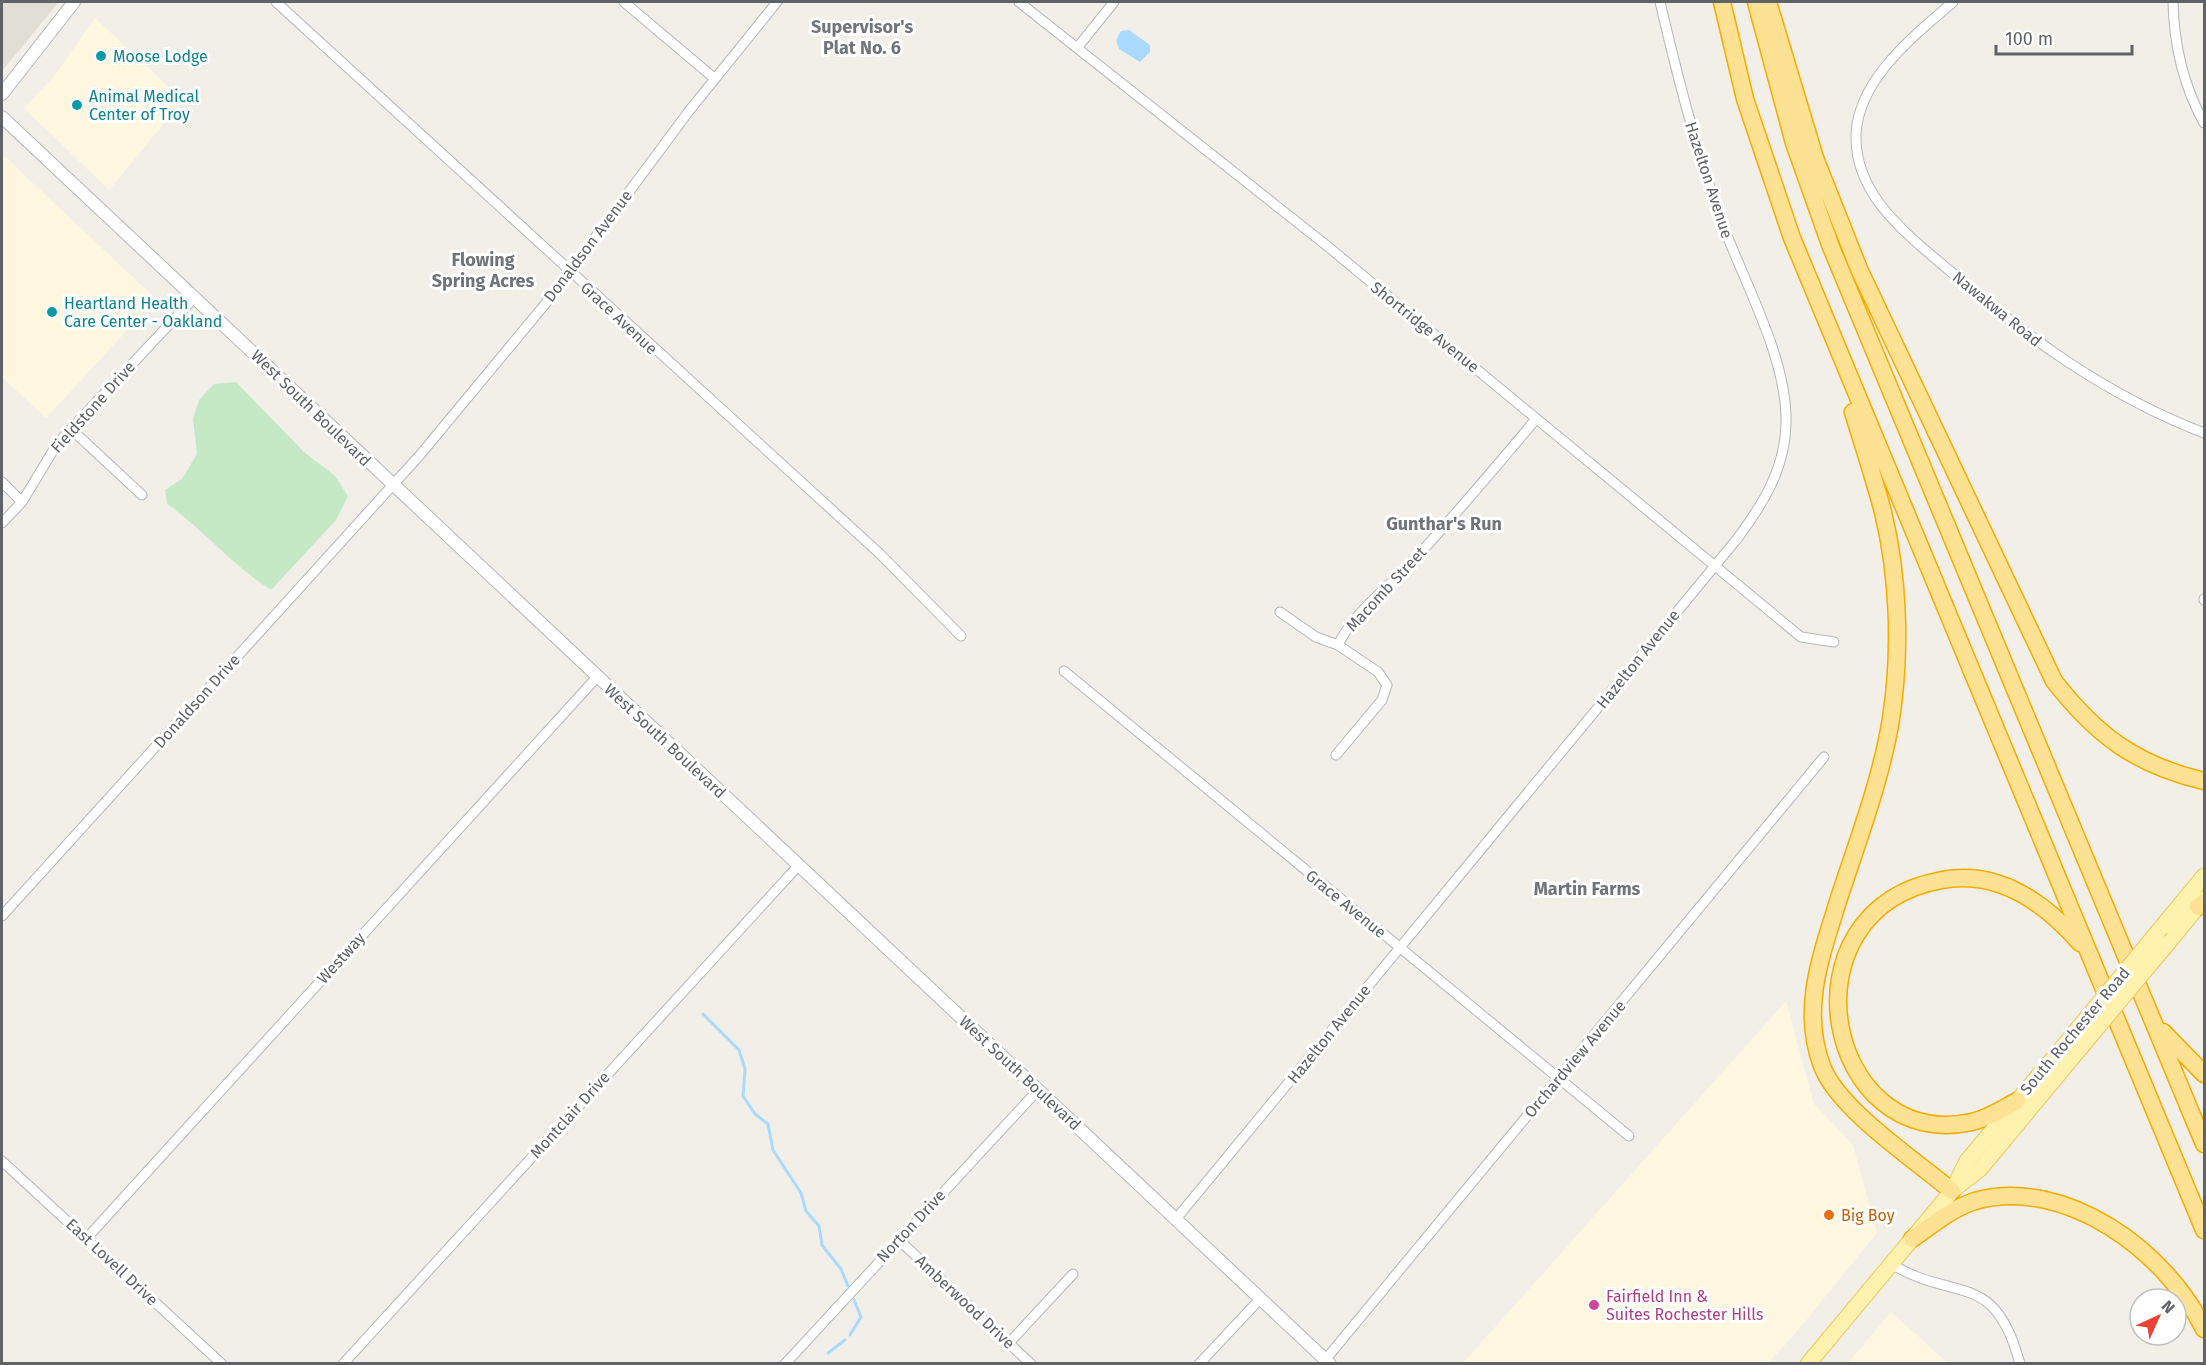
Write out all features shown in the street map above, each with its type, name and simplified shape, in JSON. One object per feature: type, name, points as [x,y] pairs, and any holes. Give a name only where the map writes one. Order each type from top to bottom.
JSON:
[{"type":"highway","points":[[1722,2],[1745,99],[1787,227],[2205,1230]]},
{"type":"highway","points":[[1756,2],[1785,116],[1827,238],[2205,1144]]},
{"type":"highway","points":[[1768,2],[1815,158],[1859,269],[2054,681],[2092,726],[2127,753],[2164,770],[2205,781]]},
{"type":"highway","points":[[1827,324],[1887,532],[1893,572],[1895,686],[1891,722],[1878,774],[1820,956],[1814,985],[1812,1024],[1823,1069],[1849,1104],[1952,1191]]},
{"type":"highway","points":[[2017,1101],[1993,1114],[1971,1122],[1946,1124],[1923,1122],[1882,1101],[1864,1083],[1849,1058],[1842,1036],[1836,995],[1847,953],[1856,935],[1884,905],[1907,890],[1928,882],[1961,878],[2004,885],[2030,898],[2055,917],[2089,953]]},
{"type":"highway","points":[[2152,1019],[2181,1053],[2205,1074]]},
{"type":"highway","points":[[1912,1239],[1972,1202],[1993,1197],[2040,1199],[2096,1219],[2121,1233],[2149,1254],[2171,1276],[2205,1329]]},
{"type":"main road","name":"South Rochester Road","points":[[1952,1191],[1967,1161],[2205,876]]},
{"type":"main road","name":"South Rochester Road","points":[[1808,1364],[1952,1191],[1980,1169],[2202,903]]},
{"type":"street","points":[[2,94],[74,2]]},
{"type":"street","name":"Grace Avenue","points":[[276,2],[870,545],[961,636]]},
{"type":"street","points":[[624,2],[714,78]]},
{"type":"street","name":"Donaldson Avenue","points":[[393,486],[570,273],[714,78],[777,2]]},
{"type":"street","name":"Shortridge Avenue","points":[[1019,2],[1326,245],[1802,637],[1834,642]]},
{"type":"street","points":[[1077,48],[1114,2]]},
{"type":"street","name":"Hazelton Avenue","points":[[1176,1219],[1715,566],[1757,512],[1777,474],[1784,445],[1785,397],[1774,351],[1727,238],[1709,185],[1682,94],[1660,2]]},
{"type":"street","name":"Nawakwa Road","points":[[1953,2],[1906,45],[1867,95],[1858,123],[1858,158],[1865,180],[1881,206],[1907,233],[1983,299],[2051,353],[2129,399],[2205,434]]},
{"type":"street","points":[[2173,2],[2178,57],[2187,86],[2205,123]]},
{"type":"street","name":"West South Boulevard","points":[[2,117],[1328,1361]]},
{"type":"street","name":"Fieldstone Drive","points":[[2,523],[22,502],[48,456],[71,429],[195,298]]},
{"type":"street","name":"Macomb Street","points":[[1336,755],[1382,700],[1387,685],[1378,672],[1338,645],[1355,617],[1390,585],[1457,514],[1536,419]]},
{"type":"street","points":[[71,429],[142,495]]},
{"type":"street","points":[[2,482],[22,502]]},
{"type":"street","name":"Donaldson Drive","points":[[2,916],[393,486]]},
{"type":"street","points":[[1280,612],[1316,637],[1338,645]]},
{"type":"street","name":"Grace Avenue","points":[[1064,670],[1629,1136]]},
{"type":"street","name":"Westway","points":[[86,1239],[597,677]]},
{"type":"street","name":"Orchardview Avenue","points":[[1328,1361],[1824,757]]},
{"type":"street","name":"Montclair Drive","points":[[343,1364],[798,866]]},
{"type":"street","name":"Norton Drive","points":[[784,1364],[1038,1090]]},
{"type":"street","name":"East Lovell Drive","points":[[2,1161],[222,1364]]},
{"type":"street","name":"Amberwood Drive","points":[[899,1240],[1031,1364]]},
{"type":"street","points":[[1891,1264],[1913,1276],[1970,1292],[1993,1306],[2004,1318],[2011,1333],[2020,1364]]},
{"type":"street","points":[[1009,1343],[1073,1274]]},
{"type":"street","points":[[1199,1364],[1260,1299]]},
{"type":"shaded area","points":[[2,2],[59,2],[2,71]]},
{"type":"shaded area","points":[[95,18],[183,100],[109,190],[24,108],[52,79]]},
{"type":"shaded area","points":[[2,154],[156,299],[46,418],[2,377]]},
{"type":"shaded area","points":[[1786,1001],[1814,1104],[1853,1145],[1877,1233],[1794,1335],[1768,1363],[1463,1363]]},
{"type":"shaded area","points":[[1891,1312],[1948,1363],[1848,1363]]},
{"type":"green space","points":[[236,382],[304,452],[335,476],[348,496],[336,520],[271,590],[167,504],[165,490],[182,479],[197,454],[193,419],[199,400],[214,384]]},
{"type":"water","points":[[1129,30],[1150,45],[1150,52],[1140,62],[1119,49],[1116,40],[1121,31]]},
{"type":"waterway","points":[[703,1014],[739,1050],[745,1069],[743,1096],[755,1114],[768,1124],[773,1150],[801,1193],[806,1211],[819,1226],[822,1245],[841,1269],[848,1286]]},
{"type":"waterway","points":[[850,1335],[861,1317],[854,1300]]},
{"type":"waterway","points":[[828,1353],[845,1340]]},
{"type":"place","name":"Moose Lodge","points":[[101,56]]},
{"type":"place","name":"Animal Medical Center of Troy","points":[[77,105]]},
{"type":"place","name":"Heartland Health Care Center - Oakland","points":[[52,312]]},
{"type":"place","name":"Big Boy","points":[[1829,1215]]},
{"type":"place","name":"Fairfield Inn & Suites Rochester Hills","points":[[1594,1305]]},
{"type":"district","name":"Supervisor's Plat No. 6","points":[[862,37]]},
{"type":"district","name":"Flowing Spring Acres","points":[[483,270]]},
{"type":"district","name":"Gunthar's Run","points":[[1444,524]]},
{"type":"district","name":"Martin Farms","points":[[1587,889]]}]
